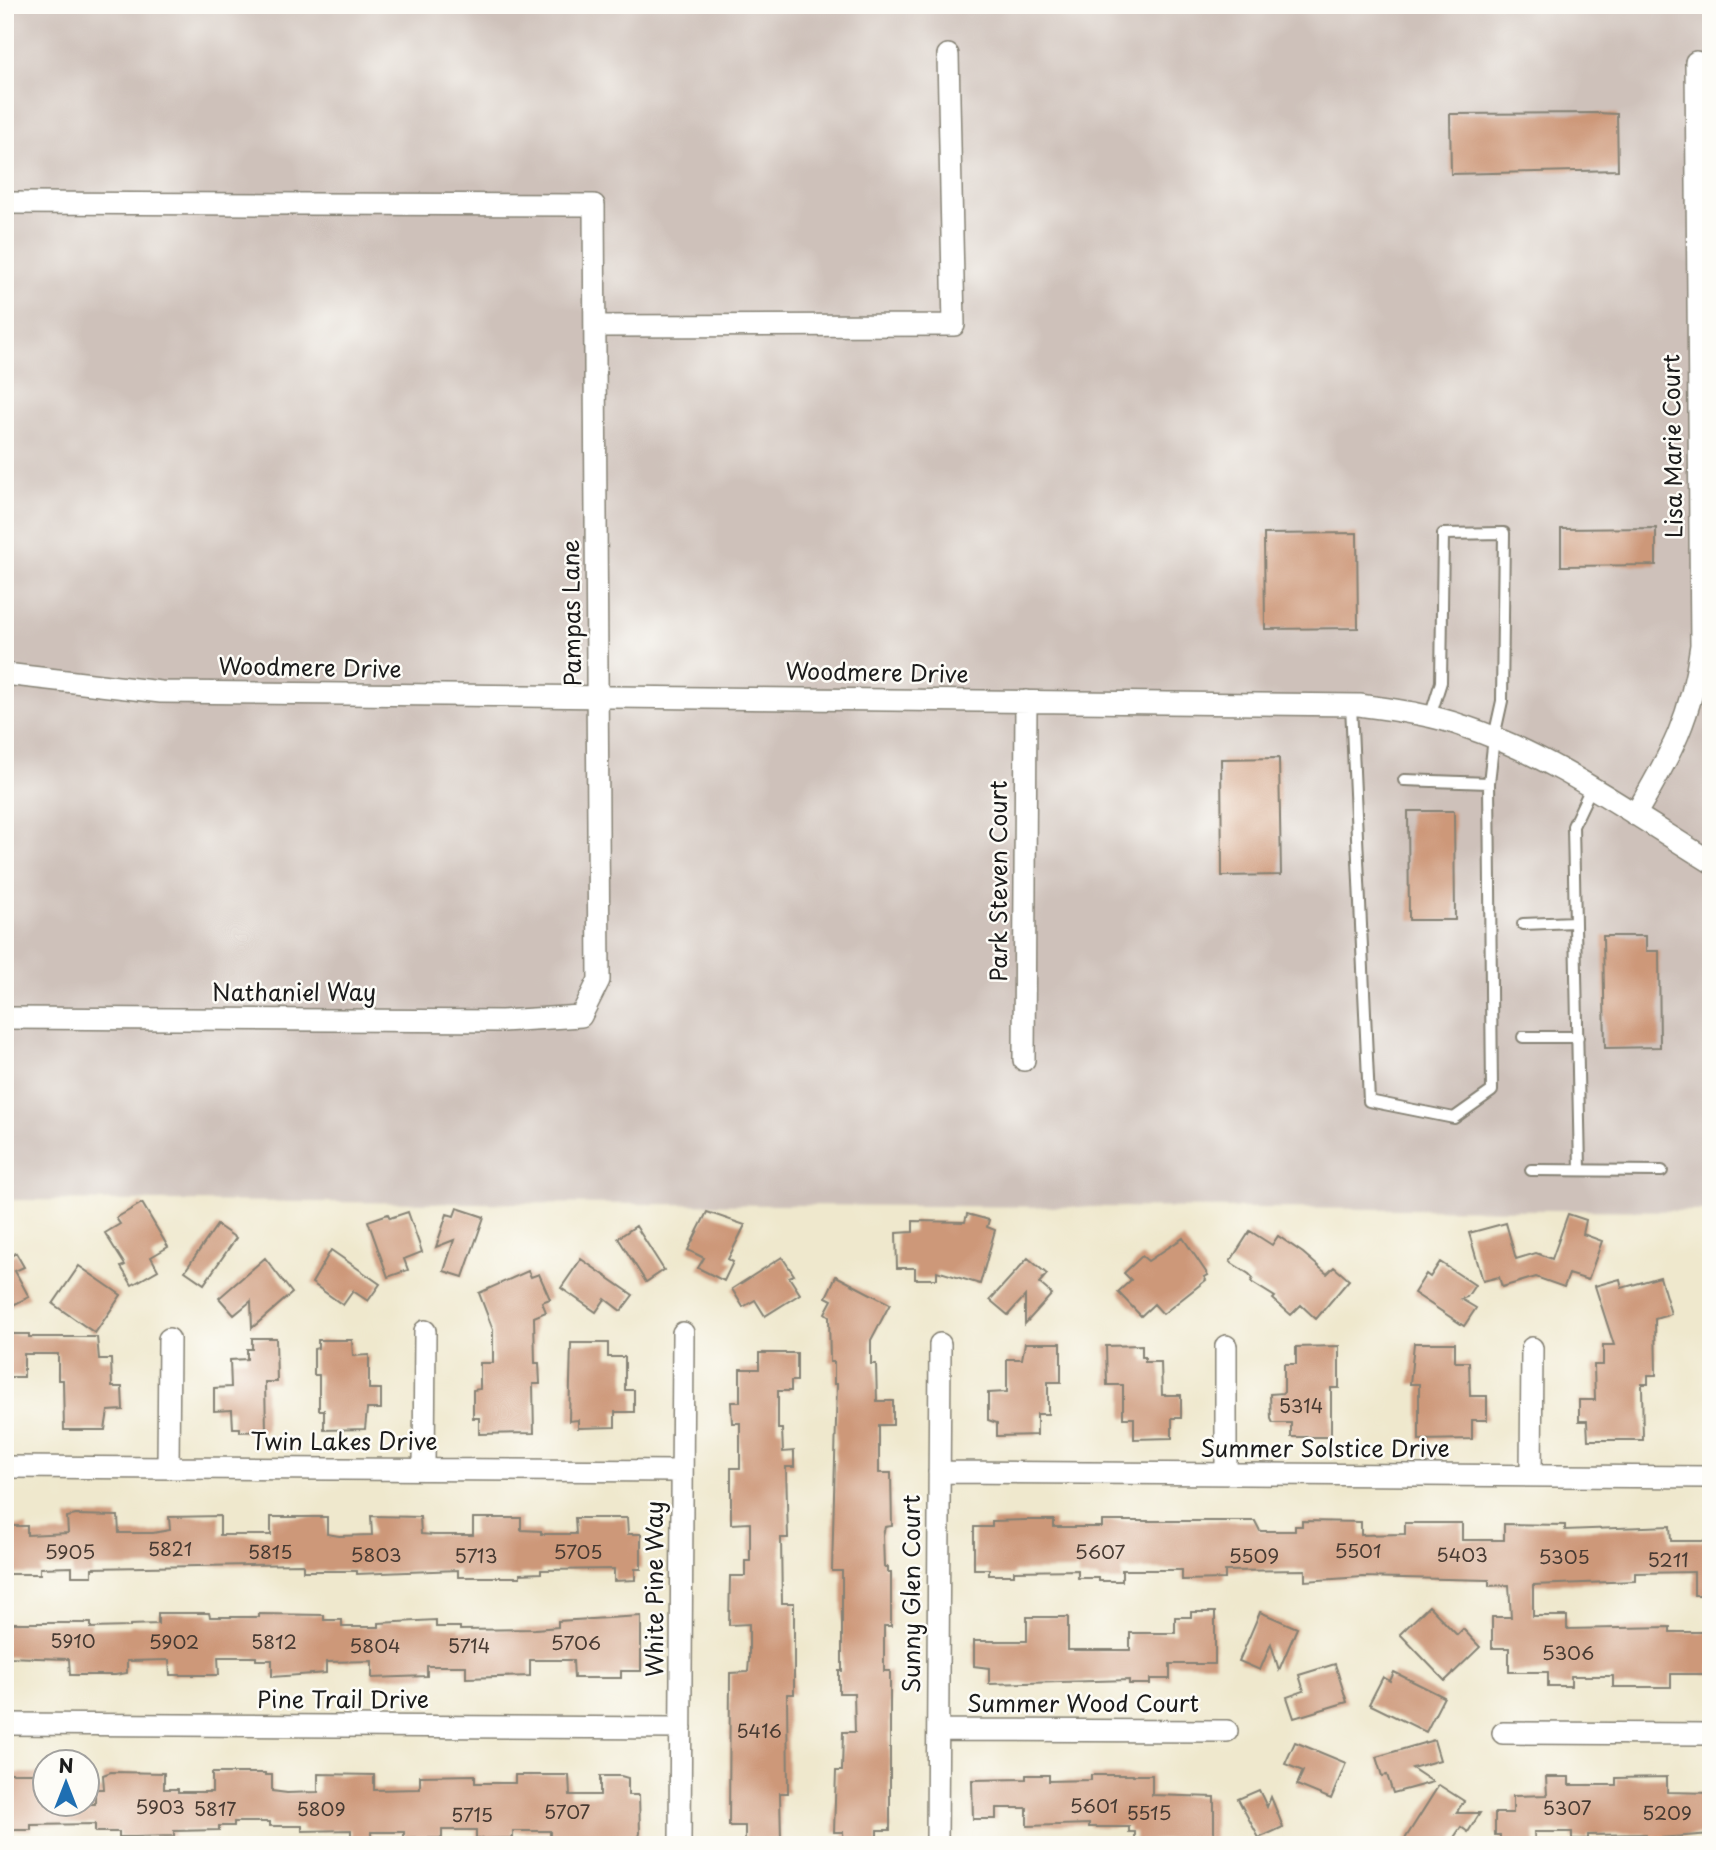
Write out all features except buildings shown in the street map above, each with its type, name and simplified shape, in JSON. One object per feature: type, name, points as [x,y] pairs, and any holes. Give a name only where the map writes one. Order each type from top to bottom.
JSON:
[{"type":"street","points":[[596,326],[954,326],[948,55]]},
{"type":"street","name":"Lisa Marie Court","points":[[1635,815],[1672,752],[1687,717],[1701,645],[1696,62]]},
{"type":"street","name":"Pampas Lane","points":[[5,202],[594,205],[599,980],[582,1016]]},
{"type":"street","name":"Woodmere Drive","points":[[5,674],[161,692],[1351,705],[1430,717],[1493,737],[1542,759],[1711,862]]},
{"type":"street","name":"Park Steven Court","points":[[1024,1060],[1026,701]]},
{"type":"street","name":"Nathaniel Way","points":[[5,1018],[502,1021],[582,1016]]},
{"type":"street","points":[[424,1469],[425,1331]]},
{"type":"street","name":"White Pine Way","points":[[680,1845],[683,1333]]},
{"type":"street","points":[[168,1468],[169,1339]]},
{"type":"street","name":"Sunny Glen Court","points":[[937,1845],[940,1344]]},
{"type":"street","points":[[1226,1346],[1226,1474]]},
{"type":"street","points":[[1531,1476],[1532,1348]]},
{"type":"street","name":"Twin Lakes Drive","points":[[5,1467],[682,1471]]},
{"type":"street","name":"Summer Solstice Drive","points":[[939,1472],[1711,1477]]},
{"type":"street","name":"Pine Trail Drive","points":[[5,1724],[681,1728]]},
{"type":"street","name":"Summer Wood Court","points":[[938,1730],[1227,1731]]},
{"type":"street","points":[[1503,1733],[1711,1734]]},
{"type":"lane","points":[[1351,705],[1369,1101],[1454,1118],[1492,1091],[1489,783],[1493,737],[1502,701],[1504,533],[1443,534],[1441,682],[1430,717]]},
{"type":"lane","points":[[1404,780],[1489,783]]},
{"type":"lane","points":[[1580,1170],[1573,826],[1591,789]]},
{"type":"lane","points":[[1522,924],[1575,922]]},
{"type":"lane","points":[[1522,1037],[1578,1037]]},
{"type":"lane","points":[[1531,1170],[1662,1171]]},
{"type":"shaded area","points":[[5,5],[1711,5],[1711,1211],[5,1200]]}]
